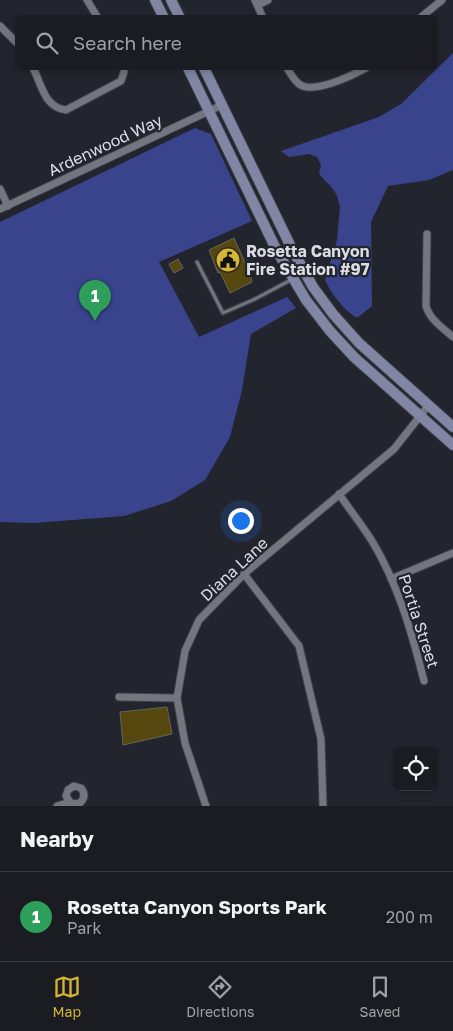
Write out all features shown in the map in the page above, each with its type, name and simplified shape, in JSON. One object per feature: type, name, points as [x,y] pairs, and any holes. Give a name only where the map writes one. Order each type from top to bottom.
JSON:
[{"type":"street","points":[[87,0],[96,15]]},
{"type":"street","points":[[155,0],[162,15]]},
{"type":"street","points":[[171,0],[178,15]]},
{"type":"street","points":[[262,15],[256,2],[268,0]]},
{"type":"street","points":[[424,15],[442,0]]},
{"type":"street","points":[[0,26],[15,41]]},
{"type":"street","points":[[34,70],[48,100],[56,108],[66,110],[121,82],[124,70]]},
{"type":"street","points":[[189,70],[277,251],[293,279],[319,317],[354,357],[453,445]]},
{"type":"street","points":[[205,70],[291,247],[333,314],[359,343],[453,427]]},
{"type":"street","points":[[289,70],[299,83],[309,87],[338,80],[361,70]]},
{"type":"street","name":"Ardenwood Way","points":[[0,209],[222,105]]},
{"type":"street","points":[[0,189],[8,206]]},
{"type":"street","points":[[427,234],[426,306],[432,318],[453,337]]},
{"type":"street","name":"Diana Lane","points":[[206,806],[184,743],[177,698],[185,651],[199,620],[244,574],[394,448],[428,406]]},
{"type":"street","name":"Portia Street","points":[[339,494],[372,541],[391,578],[403,606],[424,681]]},
{"type":"street","points":[[391,578],[453,553]]},
{"type":"street","points":[[244,574],[299,646],[321,739],[323,806]]},
{"type":"street","points":[[119,697],[177,698]]},
{"type":"street","points":[[57,806],[70,802]]},
{"type":"lane","points":[[197,262],[223,313],[255,299],[305,272]]},
{"type":"shaded area","points":[[453,53],[453,170],[429,180],[388,186],[371,222],[372,306],[357,318],[338,301],[325,280],[337,240],[340,207],[337,196],[319,174],[321,165],[317,157],[309,154],[289,157],[281,151],[379,117],[401,104],[436,70],[438,70],[438,68]]},
{"type":"shaded area","points":[[195,128],[211,134],[252,221],[159,262],[199,337],[287,297],[296,308],[251,334],[242,390],[230,437],[205,480],[171,501],[124,516],[34,523],[0,522],[0,222]]},
{"type":"building","name":"Rosetta Canyon Fire Station #97","points":[[234,238],[247,267],[250,266],[252,282],[230,293],[220,272],[218,273],[209,250]]},
{"type":"building","points":[[178,259],[183,268],[174,273],[169,264]]},
{"type":"building","points":[[167,707],[172,734],[123,745],[120,712]]},
{"type":"place","name":"Rosetta Canyon Fire Station #97","points":[[228,260]]},
{"type":"place","name":"Rosetta Canyon Sports Park","points":[[95,321]]}]
